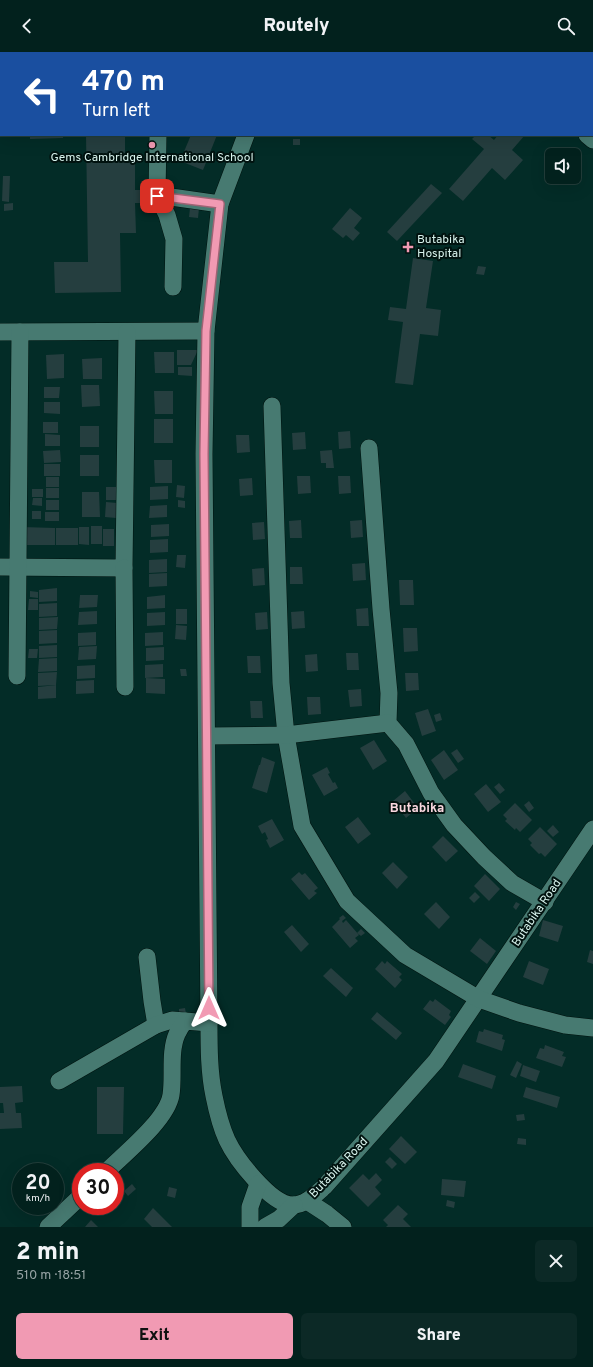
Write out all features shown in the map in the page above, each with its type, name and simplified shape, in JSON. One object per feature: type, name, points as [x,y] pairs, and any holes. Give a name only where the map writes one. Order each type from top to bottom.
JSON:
[{"type":"street","points":[[158,136],[157,196],[167,215],[174,239],[173,287]]},
{"type":"street","points":[[246,136],[220,204],[206,331],[204,454],[210,1059],[214,1095],[227,1141],[258,1184],[285,1204],[300,1203],[327,1214],[343,1227]]},
{"type":"street","points":[[157,196],[220,204]]},
{"type":"street","points":[[0,332],[206,331]]},
{"type":"street","points":[[17,676],[20,332]]},
{"type":"street","points":[[126,332],[124,568],[126,687]]},
{"type":"street","points":[[272,406],[281,683],[286,735],[302,826],[347,901],[405,955],[479,999],[525,1015],[565,1025],[593,1028]]},
{"type":"street","points":[[369,448],[381,609],[390,693],[388,723],[406,744],[432,793],[454,825],[484,857],[512,883],[545,902]]},
{"type":"street","points":[[0,567],[124,568]]},
{"type":"street","points":[[207,736],[286,735],[388,723]]},
{"type":"street","name":"Butabika Road","points":[[265,1227],[279,1220],[300,1203],[324,1187],[436,1061],[593,829]]},
{"type":"street","points":[[147,956],[156,1025]]},
{"type":"street","points":[[59,1081],[156,1025],[172,1020],[209,1023]]},
{"type":"street","points":[[115,1163],[149,1130],[168,1105],[171,1096],[175,1038],[185,1021]]},
{"type":"street","points":[[250,1227],[250,1207],[258,1184]]},
{"type":"street","points":[[48,1227],[72,1204]]},
{"type":"building","points":[[30,136],[63,136],[63,138],[30,139]]},
{"type":"building","points":[[86,136],[125,136],[125,162],[135,162],[135,190],[149,190],[149,203],[135,203],[136,233],[120,233],[121,292],[55,293],[54,262],[88,262]]},
{"type":"building","points":[[191,136],[217,136],[203,170],[180,161]]},
{"type":"building","points":[[475,136],[489,136],[494,140],[497,136],[524,136],[512,150],[523,160],[505,180],[492,168],[463,201],[449,189],[484,149],[472,139]]},
{"type":"building","points":[[293,139],[300,139],[300,145],[293,145]]},
{"type":"building","points":[[3,176],[10,176],[9,202],[2,201]]},
{"type":"building","points":[[431,184],[442,193],[397,241],[387,232]]},
{"type":"building","points":[[13,203],[13,210],[4,211],[4,204]]},
{"type":"building","points":[[190,208],[199,208],[198,218],[189,217]]},
{"type":"building","points":[[350,208],[362,218],[354,228],[360,233],[353,241],[346,235],[343,238],[332,229]]},
{"type":"building","points":[[413,258],[433,261],[426,308],[441,310],[438,336],[420,334],[413,385],[395,383],[403,322],[388,320],[390,307],[406,309]]},
{"type":"building","points":[[478,266],[486,267],[484,275],[476,274]]},
{"type":"building","points":[[177,350],[198,350],[191,365],[177,365]]},
{"type":"building","points":[[154,352],[174,352],[174,373],[155,373]]},
{"type":"building","points":[[64,354],[64,378],[47,379],[46,355]]},
{"type":"building","points":[[102,358],[102,379],[83,379],[82,359]]},
{"type":"building","points":[[178,367],[192,367],[192,376],[178,375]]},
{"type":"building","points":[[81,385],[99,385],[100,406],[82,407]]},
{"type":"building","points":[[44,387],[60,387],[59,398],[44,398]]},
{"type":"building","points":[[154,391],[173,391],[173,414],[155,414]]},
{"type":"building","points":[[44,402],[60,402],[60,414],[44,413]]},
{"type":"building","points":[[154,419],[173,419],[173,443],[154,443]]},
{"type":"building","points":[[43,422],[58,422],[58,433],[43,433]]},
{"type":"building","points":[[80,426],[99,426],[99,447],[80,447]]},
{"type":"building","points":[[350,431],[351,448],[339,449],[338,432]]},
{"type":"building","points":[[305,432],[306,449],[293,450],[292,433]]},
{"type":"building","points":[[45,434],[60,435],[60,446],[45,446]]},
{"type":"building","points":[[236,435],[249,435],[250,452],[237,453]]},
{"type":"building","points":[[60,450],[61,462],[44,463],[43,451]]},
{"type":"building","points":[[332,450],[334,468],[326,468],[326,463],[321,463],[320,451]]},
{"type":"building","points":[[80,455],[99,455],[99,476],[80,476]]},
{"type":"building","points":[[154,460],[172,460],[172,483],[155,483]]},
{"type":"building","points":[[44,464],[60,464],[60,476],[44,476]]},
{"type":"building","points":[[297,476],[310,476],[311,493],[298,494]]},
{"type":"building","points":[[338,476],[350,476],[351,493],[339,494]]},
{"type":"building","points":[[46,477],[59,477],[59,487],[46,487]]},
{"type":"building","points":[[252,478],[253,495],[240,496],[239,479]]},
{"type":"building","points":[[177,485],[185,486],[184,498],[176,497]]},
{"type":"building","points":[[168,486],[168,499],[150,500],[150,487]]},
{"type":"building","points":[[106,487],[117,487],[116,500],[106,500]]},
{"type":"building","points":[[46,488],[59,488],[59,498],[46,498]]},
{"type":"building","points":[[32,489],[43,489],[43,497],[32,497]]},
{"type":"building","points":[[82,492],[99,492],[100,517],[82,517]]},
{"type":"building","points":[[33,498],[42,498],[42,506],[32,505]]},
{"type":"building","points":[[46,500],[59,500],[59,510],[46,510]]},
{"type":"building","points":[[178,500],[185,501],[185,508],[178,507]]},
{"type":"building","points":[[106,502],[117,503],[116,518],[105,517]]},
{"type":"building","points":[[167,505],[167,517],[149,518],[150,506]]},
{"type":"building","points":[[32,511],[41,511],[41,519],[32,519]]},
{"type":"building","points":[[45,512],[59,512],[59,521],[45,521]]},
{"type":"building","points":[[301,520],[302,538],[290,538],[289,521]]},
{"type":"building","points":[[362,520],[363,537],[351,538],[350,521]]},
{"type":"building","points":[[264,522],[265,539],[253,540],[252,523]]},
{"type":"building","points":[[169,524],[169,536],[151,537],[151,525]]},
{"type":"building","points":[[91,526],[102,526],[102,544],[91,544]]},
{"type":"building","points":[[22,527],[55,528],[55,545],[22,545]]},
{"type":"building","points":[[79,527],[89,527],[89,545],[79,544]]},
{"type":"building","points":[[56,528],[78,528],[78,545],[56,545]]},
{"type":"building","points":[[103,529],[114,529],[114,546],[103,546]]},
{"type":"building","points":[[168,539],[168,552],[150,553],[150,540]]},
{"type":"building","points":[[177,555],[186,555],[185,568],[176,567]]},
{"type":"building","points":[[167,559],[167,572],[149,573],[149,560]]},
{"type":"building","points":[[365,563],[366,580],[353,581],[352,564]]},
{"type":"building","points":[[290,567],[302,567],[303,584],[290,584]]},
{"type":"building","points":[[264,568],[265,585],[253,586],[252,569]]},
{"type":"building","points":[[167,573],[167,586],[149,587],[149,574]]},
{"type":"building","points":[[399,580],[413,580],[414,605],[400,605]]},
{"type":"building","points":[[57,588],[57,601],[39,602],[39,590]]},
{"type":"building","points":[[30,591],[38,592],[38,598],[30,597]]},
{"type":"building","points":[[80,595],[98,595],[97,607],[79,608]]},
{"type":"building","points":[[165,595],[165,608],[147,609],[147,597]]},
{"type":"building","points":[[29,599],[38,599],[38,610],[28,610]]},
{"type":"building","points":[[57,603],[57,616],[39,617],[39,604]]},
{"type":"building","points":[[368,608],[369,626],[357,626],[356,609]]},
{"type":"building","points":[[176,609],[187,609],[187,624],[176,624]]},
{"type":"building","points":[[97,611],[97,624],[78,625],[79,612]]},
{"type":"building","points":[[304,611],[305,628],[292,629],[291,612]]},
{"type":"building","points":[[165,612],[165,625],[147,626],[147,613]]},
{"type":"building","points":[[267,612],[268,629],[256,630],[255,613]]},
{"type":"building","points":[[58,617],[57,629],[39,630],[39,618]]},
{"type":"building","points":[[176,625],[187,626],[186,640],[175,639]]},
{"type":"building","points":[[403,628],[417,628],[418,651],[404,652]]},
{"type":"building","points":[[57,630],[57,643],[39,644],[39,631]]},
{"type":"building","points":[[96,632],[96,645],[78,646],[78,633]]},
{"type":"building","points":[[163,632],[163,645],[145,646],[145,633]]},
{"type":"building","points":[[57,645],[57,657],[39,658],[39,646]]},
{"type":"building","points":[[97,646],[96,659],[78,660],[79,647]]},
{"type":"building","points":[[164,647],[164,660],[146,661],[146,648]]},
{"type":"building","points":[[29,649],[38,649],[37,658],[28,658]]},
{"type":"building","points":[[346,653],[358,653],[359,670],[347,670]]},
{"type":"building","points":[[317,654],[318,671],[306,672],[305,655]]},
{"type":"building","points":[[247,656],[260,656],[261,673],[248,673]]},
{"type":"building","points":[[57,658],[57,671],[38,672],[39,659]]},
{"type":"building","points":[[163,664],[163,677],[145,678],[145,665]]},
{"type":"building","points":[[95,665],[95,678],[77,679],[77,666]]},
{"type":"building","points":[[180,669],[186,669],[187,676],[181,676]]},
{"type":"building","points":[[57,672],[56,685],[38,686],[38,673]]},
{"type":"building","points":[[405,673],[418,673],[419,690],[406,691]]},
{"type":"building","points":[[146,678],[165,679],[165,694],[146,693]]},
{"type":"building","points":[[94,680],[94,693],[76,694],[76,681]]},
{"type":"building","points":[[56,685],[56,698],[38,699],[38,687]]},
{"type":"building","points":[[361,689],[362,706],[350,707],[348,690]]},
{"type":"building","points":[[307,697],[320,697],[321,714],[308,715]]},
{"type":"building","points":[[250,701],[262,701],[263,718],[251,718]]},
{"type":"building","points":[[428,709],[436,731],[422,736],[415,713]]},
{"type":"building","points":[[440,713],[442,720],[436,722],[434,715]]},
{"type":"building","points":[[374,740],[387,761],[373,770],[360,748]]},
{"type":"building","points":[[457,749],[464,759],[458,763],[451,753]]},
{"type":"building","points":[[444,750],[458,770],[444,780],[431,760]]},
{"type":"building","points":[[262,757],[275,762],[267,793],[252,788]]},
{"type":"building","points":[[327,767],[330,773],[328,774],[338,788],[324,796],[312,775]]},
{"type":"building","points":[[499,783],[505,790],[500,794],[494,787]]},
{"type":"building","points":[[486,784],[501,802],[488,812],[474,794]]},
{"type":"building","points":[[405,791],[418,808],[406,818],[393,801]]},
{"type":"building","points":[[529,801],[534,808],[529,812],[524,805]]},
{"type":"building","points":[[515,803],[532,820],[520,832],[516,828],[515,830],[505,821],[507,819],[503,815]]},
{"type":"building","points":[[358,817],[371,834],[358,844],[345,827]]},
{"type":"building","points":[[272,819],[284,840],[270,848],[266,840],[268,839],[265,832],[262,834],[258,826]]},
{"type":"building","points":[[553,825],[559,832],[553,837],[547,831]]},
{"type":"building","points":[[540,827],[557,844],[545,857],[541,853],[539,854],[530,845],[532,843],[528,839]]},
{"type":"building","points":[[443,836],[458,851],[446,862],[432,847]]},
{"type":"building","points":[[393,862],[408,877],[397,889],[382,873]]},
{"type":"building","points":[[299,872],[302,875],[305,873],[318,888],[314,891],[317,893],[309,900],[291,879]]},
{"type":"building","points":[[485,874],[500,889],[489,901],[474,886]]},
{"type":"building","points":[[475,892],[480,897],[474,903],[469,898]]},
{"type":"building","points":[[436,902],[450,917],[439,929],[424,914]]},
{"type":"building","points":[[516,902],[520,904],[516,910],[513,907]]},
{"type":"building","points":[[343,915],[346,918],[342,921],[343,923],[346,920],[359,935],[355,938],[358,941],[350,948],[332,927]]},
{"type":"building","points":[[543,920],[563,926],[558,942],[539,936]]},
{"type":"building","points":[[292,925],[309,944],[301,952],[284,932]]},
{"type":"building","points":[[361,929],[365,933],[361,936],[357,933]]},
{"type":"building","points":[[480,938],[496,951],[487,964],[470,951]]},
{"type":"building","points":[[590,950],[593,951],[593,964],[587,962]]},
{"type":"building","points":[[382,961],[385,964],[387,961],[402,974],[399,977],[402,980],[395,988],[375,969]]},
{"type":"building","points":[[529,961],[549,969],[543,985],[523,977]]},
{"type":"building","points":[[331,968],[353,988],[346,997],[323,976]]},
{"type":"building","points":[[435,999],[451,1011],[449,1015],[451,1017],[445,1025],[423,1009],[430,1000],[433,1002]]},
{"type":"building","points":[[185,1008],[186,1014],[179,1014],[179,1009]]},
{"type":"building","points":[[377,1012],[402,1033],[396,1040],[371,1019]]},
{"type":"building","points":[[484,1029],[503,1035],[502,1039],[505,1040],[502,1051],[476,1042],[479,1031],[483,1032]]},
{"type":"building","points":[[545,1045],[564,1052],[562,1056],[566,1057],[562,1067],[536,1058],[540,1048],[544,1049]]},
{"type":"building","points":[[517,1061],[522,1064],[516,1078],[510,1075]]},
{"type":"building","points":[[463,1064],[496,1076],[492,1089],[458,1077]]},
{"type":"building","points":[[523,1065],[540,1071],[536,1082],[520,1076]]},
{"type":"building","points":[[22,1086],[23,1102],[15,1103],[16,1113],[21,1113],[22,1128],[0,1129],[0,1113],[4,1113],[3,1103],[0,1103],[0,1087]]},
{"type":"building","points":[[97,1087],[124,1087],[123,1134],[97,1134]]},
{"type":"building","points":[[526,1087],[560,1097],[557,1108],[523,1097]]},
{"type":"building","points":[[524,1114],[525,1120],[517,1121],[516,1115]]},
{"type":"building","points":[[401,1136],[417,1152],[405,1164],[389,1149]]},
{"type":"building","points":[[518,1138],[526,1139],[526,1145],[517,1144]]},
{"type":"building","points":[[390,1157],[397,1164],[392,1169],[385,1162]]},
{"type":"building","points":[[376,1173],[382,1180],[375,1187],[381,1194],[368,1207],[349,1188],[363,1174],[369,1180]]},
{"type":"building","points":[[442,1179],[466,1181],[464,1197],[441,1195]]},
{"type":"building","points":[[132,1184],[136,1189],[128,1196],[124,1191]]},
{"type":"building","points":[[169,1187],[177,1189],[175,1198],[167,1196]]},
{"type":"building","points":[[447,1200],[455,1202],[454,1208],[446,1206]]},
{"type":"building","points":[[398,1205],[408,1214],[403,1219],[411,1227],[386,1227],[388,1225],[383,1220]]},
{"type":"building","points":[[153,1208],[172,1227],[152,1227],[144,1219]]},
{"type":"building","points":[[91,1220],[98,1227],[85,1227]]},
{"type":"place","name":"Gems Cambridge International School","points":[[152,145]]},
{"type":"place","name":"Butabika Hospital","points":[[408,247]]},
{"type":"district","name":"Butabika","points":[[417,809]]},
{"type":"route","points":[[157,196],[220,204],[206,331],[204,454],[209,1008]]}]
